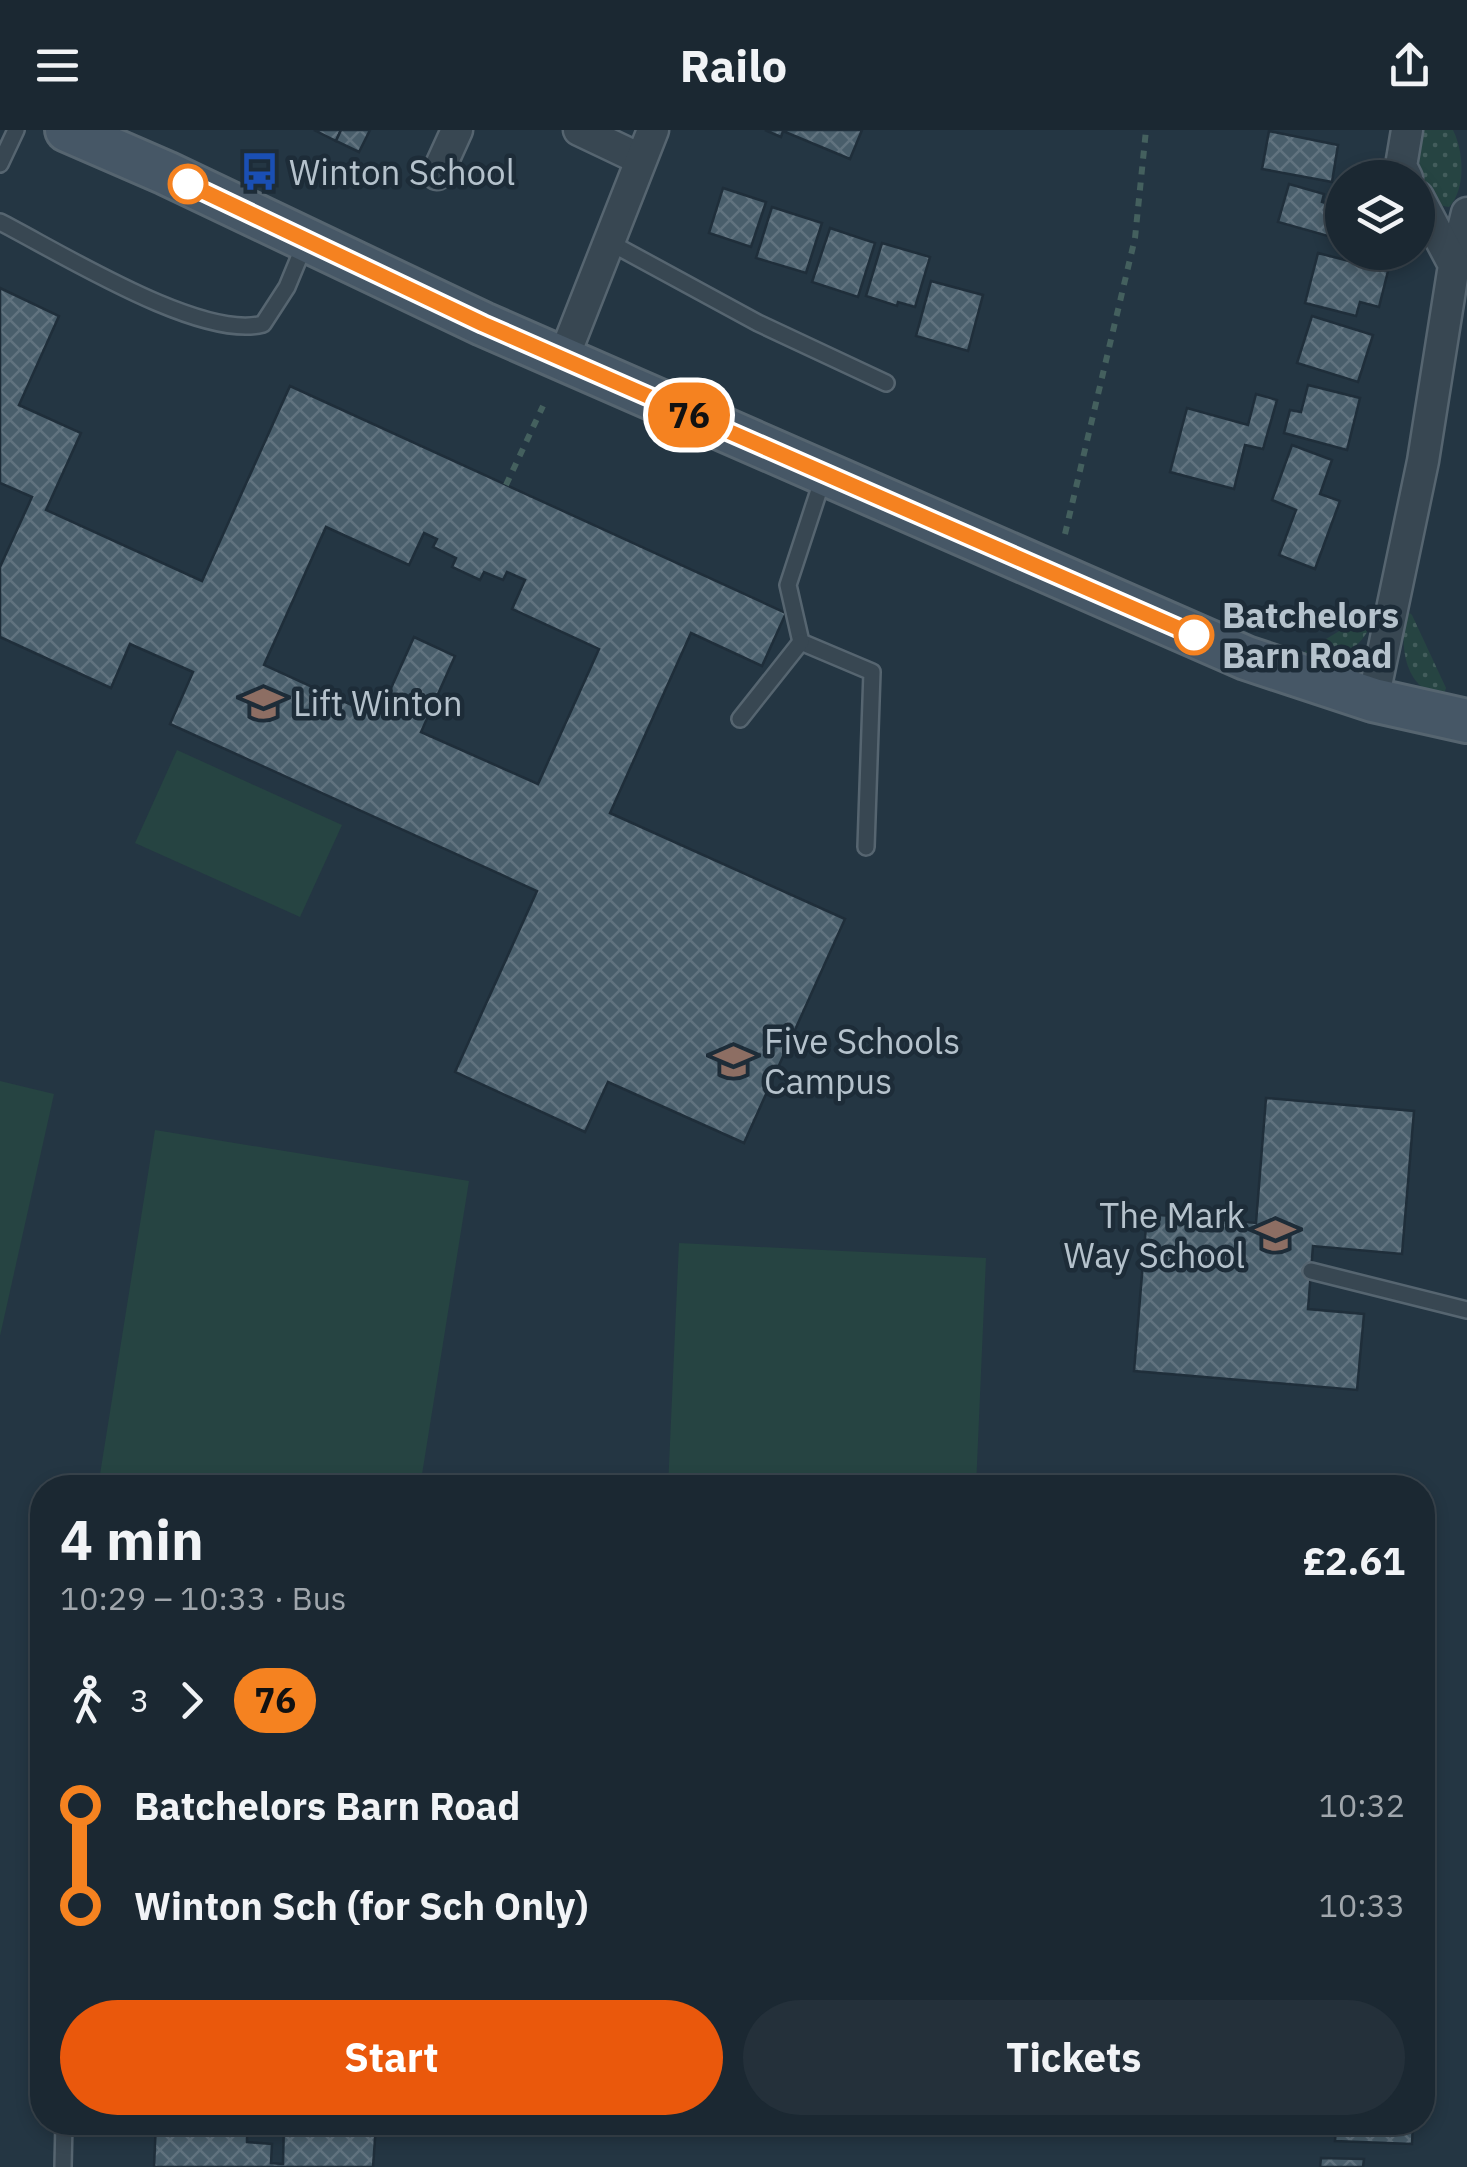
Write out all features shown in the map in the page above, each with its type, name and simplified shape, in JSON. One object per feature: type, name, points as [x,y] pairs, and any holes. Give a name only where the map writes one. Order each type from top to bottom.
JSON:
[{"type":"street","points":[[67,130],[563,360],[1246,658],[1373,700],[1467,721]]},
{"type":"street","points":[[437,174],[457,130]]},
{"type":"street","points":[[579,130],[640,159]]},
{"type":"street","points":[[563,360],[652,130]]},
{"type":"street","points":[[1402,160],[1407,130]]},
{"type":"street","points":[[1373,700],[1423,461],[1454,265],[1467,213]]},
{"type":"street","points":[[1435,229],[1454,265]]},
{"type":"lane","points":[[0,164],[16,130]]},
{"type":"lane","points":[[0,222],[176,312],[246,329],[263,324],[287,287],[306,241]]},
{"type":"lane","points":[[608,242],[758,322],[886,382]]},
{"type":"lane","points":[[801,642],[788,585],[824,474]]},
{"type":"lane","points":[[740,719],[801,642]]},
{"type":"lane","points":[[801,642],[872,672],[866,847]]},
{"type":"lane","points":[[1310,1271],[1467,1310]]},
{"type":"lane","points":[[62,2167],[63,2135]]},
{"type":"path","points":[[1055,574],[1135,238],[1146,130]]},
{"type":"path","points":[[506,485],[543,406]]},
{"type":"green space","points":[[1421,130],[1453,130],[1461,159],[1461,181],[1449,207],[1435,202],[1435,160],[1419,160]]},
{"type":"green space","points":[[1406,610],[1412,615],[1446,688],[1443,697],[1419,684],[1407,663],[1403,637]]},
{"type":"green space","points":[[1375,613],[1361,641],[1346,652],[1316,661],[1301,654]]},
{"type":"green space","points":[[177,750],[342,825],[300,917],[135,843]]},
{"type":"green space","points":[[0,1081],[54,1094],[0,1336]]},
{"type":"green space","points":[[155,1130],[469,1181],[422,1475],[100,1475]]},
{"type":"green space","points":[[679,1243],[986,1258],[977,1475],[669,1475]]},
{"type":"building","points":[[314,130],[341,130],[336,141]]},
{"type":"building","points":[[341,130],[370,130],[359,152],[336,141]]},
{"type":"building","points":[[765,130],[862,130],[850,159],[783,131],[781,137]]},
{"type":"building","points":[[1269,131],[1338,145],[1336,160],[1325,160],[1325,181],[1262,169]]},
{"type":"building","points":[[1289,184],[1324,194],[1325,235],[1278,222]]},
{"type":"building","points":[[723,188],[766,202],[751,247],[709,233]]},
{"type":"building","points":[[772,207],[822,223],[806,273],[756,258]]},
{"type":"building","points":[[830,228],[875,243],[858,297],[812,282]]},
{"type":"building","points":[[882,243],[930,257],[915,307],[866,296]]},
{"type":"building","points":[[1318,253],[1325,255],[1325,270],[1388,271],[1379,307],[1360,302],[1356,316],[1305,303]]},
{"type":"building","points":[[931,281],[983,295],[968,351],[916,336]]},
{"type":"building","name":"Lift Winton","points":[[0,288],[59,316],[19,405],[81,433],[46,510],[202,581],[290,386],[786,613],[762,666],[691,633],[610,813],[845,919],[744,1143],[608,1082],[585,1132],[455,1072],[537,891],[170,724],[193,672],[130,644],[111,688],[0,637],[0,567],[32,497],[0,483]],"holes":[[[326,527],[409,565],[424,533],[437,539],[433,547],[456,558],[452,567],[480,580],[484,572],[503,580],[507,572],[525,580],[512,609],[599,649],[538,784],[421,732],[455,656],[414,637],[378,717],[264,665]]]},
{"type":"building","points":[[1312,316],[1373,335],[1358,382],[1297,363]]},
{"type":"building","points":[[1308,385],[1360,398],[1347,450],[1284,433],[1290,410],[1301,412]]},
{"type":"building","points":[[1256,394],[1277,400],[1263,449],[1245,445],[1234,489],[1170,472],[1187,408],[1248,425]]},
{"type":"building","points":[[1292,445],[1332,460],[1320,494],[1340,501],[1315,569],[1279,555],[1296,510],[1272,500]]},
{"type":"building","name":"The Mark Way School","points":[[1266,1098],[1414,1111],[1402,1254],[1313,1246],[1308,1309],[1364,1314],[1357,1390],[1134,1371],[1147,1214],[1256,1223]]},
{"type":"building","points":[[155,2135],[247,2135],[247,2142],[272,2144],[271,2163],[283,2164],[284,2135],[375,2135],[373,2167],[154,2167]]},
{"type":"building","points":[[1335,2135],[1412,2135],[1412,2144],[1335,2141]]},
{"type":"building","points":[[1321,2158],[1364,2159],[1363,2167],[1320,2167]]},
{"type":"bus line","name":"76","points":[[188,184],[483,324],[1194,635]]},
{"type":"place","name":"Winton School","points":[[259,172]]},
{"type":"place","name":"Batchelors Barn Road","points":[[1194,635]]},
{"type":"place","name":"Lift Winton","points":[[263,703]]},
{"type":"place","name":"Five Schools Campus","points":[[734,1061]]},
{"type":"place","name":"The Mark Way School","points":[[1275,1235]]}]
